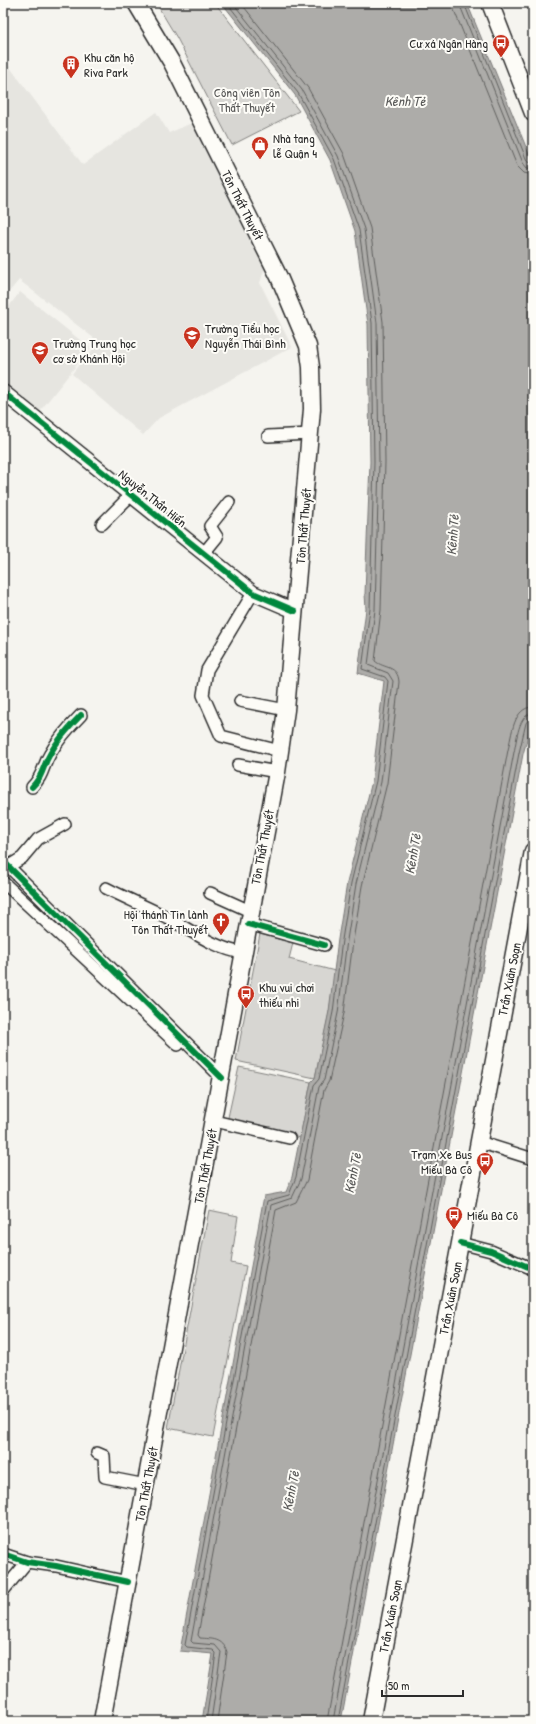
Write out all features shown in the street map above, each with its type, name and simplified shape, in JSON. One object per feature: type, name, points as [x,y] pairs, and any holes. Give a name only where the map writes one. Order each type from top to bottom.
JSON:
[{"type":"main road","name":"Tôn Thất Thuyết","points":[[102,1721],[214,1121],[249,917],[277,772],[286,710],[311,434],[311,366],[308,346],[279,277],[246,210],[172,63],[136,3]]},
{"type":"main road","points":[[490,3],[533,112]]},
{"type":"main road","name":"Trần Xuân Soạn","points":[[371,1721],[533,851]]},
{"type":"street","name":"Nguyễn Thần Hiến","points":[[3,392],[253,593],[295,611]]},
{"type":"street","points":[[268,436],[311,434]]},
{"type":"street","points":[[102,524],[131,495]]},
{"type":"street","points":[[204,553],[217,537],[210,526],[229,502]]},
{"type":"street","points":[[253,593],[207,670],[203,695],[221,736],[280,751]]},
{"type":"street","points":[[240,701],[286,710]]},
{"type":"street","points":[[32,787],[41,778],[48,756],[63,733],[81,715]]},
{"type":"street","points":[[238,765],[277,772]]},
{"type":"street","points":[[65,824],[38,839],[22,858],[6,864],[221,1082]]},
{"type":"street","points":[[3,882],[221,1082]]},
{"type":"street","points":[[106,888],[169,918],[198,935],[234,952],[243,953]]},
{"type":"street","points":[[210,893],[249,917],[324,945]]},
{"type":"street","points":[[214,1121],[289,1138]]},
{"type":"street","points":[[479,1142],[533,1159]]},
{"type":"street","points":[[460,1243],[491,1251],[533,1269]]},
{"type":"street","points":[[97,1453],[104,1456],[105,1477],[146,1485]]},
{"type":"street","points":[[3,1554],[28,1562],[56,1566],[128,1582]]},
{"type":"street","points":[[3,1591],[28,1562]]},
{"type":"shaded area","points":[[3,58],[83,165],[156,112],[169,133],[196,121],[265,267],[260,283],[292,347],[159,418],[143,435],[72,374],[86,355],[91,353],[95,339],[19,280],[3,299]]},
{"type":"shaded area","name":"Trường Trung học cơ sở Khánh Hội","points":[[20,292],[90,348],[40,411],[3,382],[3,314]]},
{"type":"green space","name":"Công viên Tôn Thất Thuyết","points":[[156,3],[215,3],[299,111],[232,145],[177,38]]},
{"type":"green space","points":[[260,934],[293,943],[289,959],[335,971],[329,1013],[315,1078],[236,1061]]},
{"type":"green space","points":[[239,1067],[311,1082],[300,1138],[227,1122]]},
{"type":"green space","points":[[209,1210],[238,1216],[231,1263],[246,1266],[213,1437],[168,1428]]},
{"type":"water","name":"Kênh Tẻ","points":[[222,3],[467,3],[533,164],[533,719],[523,754],[341,1721],[202,1721],[213,1654],[180,1651],[264,1196],[286,1192],[292,1177],[311,1082],[315,1078],[329,1011],[347,883],[372,781],[384,681],[358,673],[366,609],[365,594],[370,462],[368,324],[355,231],[330,160],[295,95]]},
{"type":"cycle path","points":[[3,392],[253,593],[295,611]]},
{"type":"cycle path","points":[[32,787],[39,779],[47,759],[57,743],[81,715]]},
{"type":"cycle path","points":[[3,861],[222,1078]]},
{"type":"cycle path","points":[[248,924],[324,945]]},
{"type":"cycle path","points":[[460,1243],[491,1251],[533,1269]]},
{"type":"cycle path","points":[[3,1554],[27,1562],[56,1566],[128,1582]]},
{"type":"place","name":"Cư xá Ngân Hàng","points":[[501,58]]},
{"type":"place","name":"Khu căn hộ Riva Park","points":[[71,79]]},
{"type":"place","name":"Nhà tang lễ Quận 4","points":[[260,160]]},
{"type":"place","name":"Trường Tiểu học Nguyễn Thái Bình","points":[[192,350]]},
{"type":"place","name":"Trường Trung học cơ sở Khánh Hội","points":[[40,365]]},
{"type":"place","name":"Hội thánh Tin lành Tôn Thất Thuyết","points":[[221,936]]},
{"type":"place","name":"Khu vui chơi thiếu nhi","points":[[246,1009]]},
{"type":"place","name":"Trạm Xe Bus Miếu Bà Cô","points":[[485,1176]]},
{"type":"place","name":"Miếu Bà Cô","points":[[454,1230]]}]
